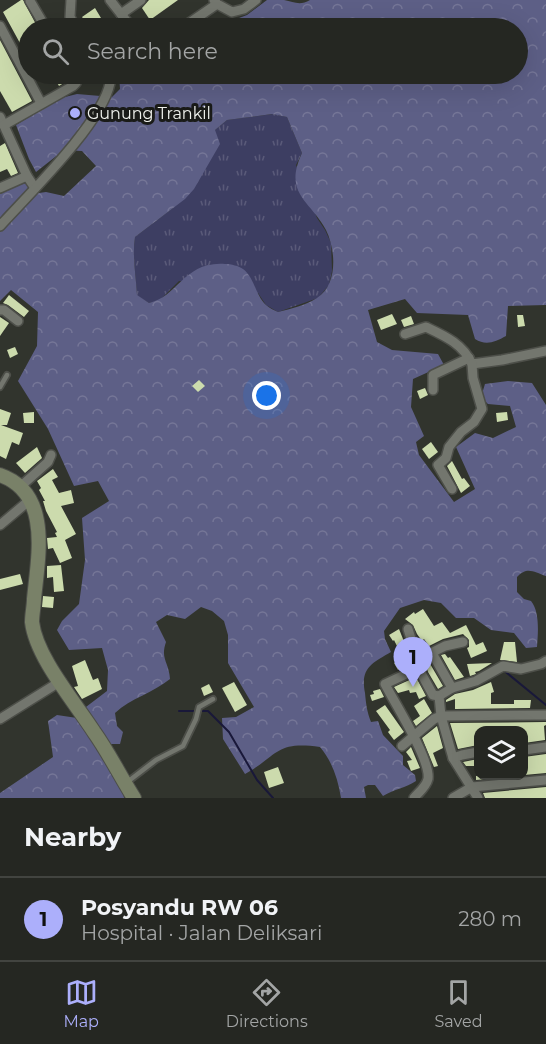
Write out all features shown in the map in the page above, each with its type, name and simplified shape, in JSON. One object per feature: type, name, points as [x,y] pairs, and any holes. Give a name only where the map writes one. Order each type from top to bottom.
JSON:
[{"type":"main road","points":[[0,475],[20,487],[31,499],[37,516],[38,563],[32,620],[39,649],[134,798]]},
{"type":"street","points":[[71,0],[71,18]]},
{"type":"street","points":[[110,0],[124,18]]},
{"type":"street","points":[[121,14],[141,0]]},
{"type":"street","points":[[195,18],[215,2],[236,12],[256,0]]},
{"type":"street","points":[[30,1],[39,18]]},
{"type":"street","points":[[0,26],[18,60]]},
{"type":"street","points":[[31,84],[41,103]]},
{"type":"street","points":[[35,188],[27,176],[2,121],[75,84]]},
{"type":"street","points":[[0,226],[73,144],[101,107],[110,84]]},
{"type":"street","points":[[0,188],[27,176]]},
{"type":"street","points":[[0,310],[4,310],[18,321]]},
{"type":"street","points":[[405,334],[426,327],[448,337],[467,352],[470,361],[482,410],[474,422],[460,432],[449,447],[446,458],[438,465],[452,489]]},
{"type":"street","points":[[433,390],[433,375],[470,361],[502,360],[546,351]]},
{"type":"street","points":[[20,487],[48,462],[51,455]]},
{"type":"street","points":[[0,525],[31,499]]},
{"type":"street","points":[[408,629],[418,664],[433,695],[439,696],[452,688],[476,681],[500,669],[521,669],[546,661]]},
{"type":"street","points":[[414,798],[424,787],[428,777],[421,751],[385,684],[432,653],[450,644],[463,642]]},
{"type":"street","points":[[432,653],[452,688]]},
{"type":"street","points":[[0,719],[61,681]]},
{"type":"street","points":[[439,696],[441,716],[453,758],[478,798]]},
{"type":"street","points":[[402,746],[441,716],[546,715]]},
{"type":"street","points":[[528,749],[546,747]]},
{"type":"street","points":[[453,758],[474,752]]},
{"type":"street","points":[[453,798],[472,787],[546,780]]},
{"type":"lane","points":[[0,387],[7,375]]},
{"type":"lane","points":[[126,783],[156,760],[183,746],[199,707],[213,699]]},
{"type":"green space","points":[[267,0],[300,3],[310,0],[546,0],[546,305],[508,306],[506,336],[487,343],[475,339],[468,315],[417,313],[405,299],[368,310],[377,342],[392,350],[438,354],[444,365],[413,379],[411,407],[424,436],[416,442],[419,455],[454,502],[475,489],[456,447],[475,433],[493,438],[516,427],[510,406],[488,404],[481,397],[485,384],[508,381],[532,383],[546,405],[546,576],[527,571],[517,577],[517,592],[524,599],[531,601],[536,611],[537,647],[526,648],[514,633],[491,630],[474,618],[456,618],[441,603],[424,600],[400,608],[384,631],[391,652],[369,667],[364,678],[364,685],[371,722],[378,721],[383,735],[403,756],[403,765],[415,775],[416,781],[383,796],[375,785],[368,785],[364,787],[366,798],[341,798],[334,771],[320,747],[285,748],[245,774],[223,739],[222,718],[236,717],[254,707],[228,663],[228,635],[224,621],[212,611],[201,607],[185,619],[167,615],[156,622],[166,642],[164,657],[170,679],[115,713],[117,726],[123,732],[120,744],[110,744],[102,737],[122,784],[124,798],[0,798],[0,793],[53,757],[48,721],[57,715],[77,718],[82,710],[107,691],[108,670],[102,648],[69,650],[57,630],[62,621],[79,604],[85,560],[82,518],[109,501],[98,481],[74,486],[48,429],[18,381],[37,346],[38,312],[11,290],[0,301],[0,191],[26,183],[39,193],[46,192],[64,196],[96,166],[82,151],[64,150],[36,172],[16,125],[61,98],[77,94],[112,97],[120,89],[120,84],[528,84],[528,18],[239,18]],"holes":[[[272,114],[287,117],[302,153],[295,178],[297,187],[326,230],[332,247],[332,276],[324,292],[308,303],[278,312],[263,301],[247,272],[235,265],[225,264],[200,268],[167,294],[149,303],[137,295],[135,237],[185,199],[194,189],[220,144],[215,130],[227,120]]]},
{"type":"green space","points":[[273,114],[287,117],[302,153],[296,165],[317,218],[331,243],[332,271],[329,285],[318,298],[278,312],[266,305],[258,293],[179,281],[159,301],[149,303],[137,296],[135,237],[173,208],[215,130],[227,120]]},
{"type":"building","points":[[23,0],[33,18],[18,18],[18,40],[3,12]]},
{"type":"building","points":[[149,0],[178,0],[153,18],[149,18],[142,8]]},
{"type":"building","points":[[95,8],[102,18],[83,18]]},
{"type":"building","points":[[0,40],[18,74],[18,84],[23,84],[32,101],[12,112],[0,91]]},
{"type":"building","points":[[5,143],[18,173],[11,176],[7,169],[0,172],[0,146]]},
{"type":"building","points":[[9,295],[29,311],[24,317],[3,303]]},
{"type":"building","points":[[392,314],[397,324],[381,330],[377,320]]},
{"type":"building","points":[[517,315],[523,315],[525,326],[518,327]]},
{"type":"building","points":[[411,316],[414,324],[404,327],[401,320]]},
{"type":"building","points":[[0,317],[9,323],[0,336]]},
{"type":"building","points":[[15,347],[18,354],[10,358],[7,350]]},
{"type":"building","points":[[199,380],[205,386],[198,392],[192,386]]},
{"type":"building","points":[[425,388],[428,395],[420,399],[417,391]]},
{"type":"building","points":[[0,409],[11,413],[7,425],[1,425],[23,433],[19,445],[12,442],[6,459],[0,456]]},
{"type":"building","points":[[34,412],[34,423],[24,423],[23,413]]},
{"type":"building","points":[[507,412],[508,420],[497,422],[496,413]]},
{"type":"building","points":[[431,442],[438,452],[429,459],[422,449]]},
{"type":"building","points":[[37,447],[42,458],[25,473],[16,463]]},
{"type":"building","points":[[452,461],[462,479],[464,478],[470,486],[461,493],[447,466]]},
{"type":"building","points":[[53,469],[58,477],[52,480],[59,493],[71,490],[74,503],[61,506],[76,534],[65,540],[72,558],[60,563],[53,548],[48,549],[47,538],[57,537],[55,533],[57,532],[46,511],[43,501],[45,501],[37,481]]},
{"type":"building","points":[[61,565],[64,591],[54,592],[53,577],[47,578],[47,566]]},
{"type":"building","points":[[20,574],[23,584],[0,590],[0,579]]},
{"type":"building","points":[[43,596],[54,597],[53,608],[42,607]]},
{"type":"building","points":[[423,609],[434,626],[442,622],[450,633],[466,625],[476,645],[483,642],[487,651],[471,658],[467,648],[469,640],[463,634],[443,639],[429,646],[424,639],[422,641],[413,625],[405,619]]},
{"type":"building","points":[[399,629],[407,649],[400,652],[389,635]]},
{"type":"building","points":[[504,642],[515,642],[517,662],[500,660]]},
{"type":"building","points":[[445,654],[448,658],[450,657],[464,677],[455,680],[441,655]]},
{"type":"building","points":[[403,657],[408,664],[398,670],[394,663]]},
{"type":"building","points":[[85,660],[93,680],[98,678],[102,689],[82,699],[74,687],[78,686],[72,666]]},
{"type":"building","points":[[429,662],[443,686],[438,689],[425,663]]},
{"type":"building","points":[[492,663],[475,672],[476,674],[470,676],[467,664]]},
{"type":"building","points":[[416,677],[426,696],[419,699],[416,692],[410,693],[409,690],[398,693],[394,687]]},
{"type":"building","points":[[234,682],[247,705],[235,712],[222,688]]},
{"type":"building","points":[[491,682],[494,692],[491,693],[491,704],[514,704],[514,700],[531,700],[530,708],[455,709],[455,699],[446,702],[455,694],[473,690]]},
{"type":"building","points":[[209,684],[213,692],[204,696],[201,688]]},
{"type":"building","points":[[380,689],[384,697],[372,701],[370,695],[374,694],[373,691]]},
{"type":"building","points":[[424,699],[432,713],[416,726],[413,721],[420,716],[414,706]]},
{"type":"building","points":[[385,705],[404,732],[394,740],[388,732],[390,730],[376,711]]},
{"type":"building","points":[[546,722],[545,740],[528,742],[528,726],[474,726],[474,746],[458,749],[450,723]]},
{"type":"building","points":[[437,726],[443,748],[433,753],[438,766],[434,767],[422,738]]},
{"type":"building","points":[[411,747],[420,768],[411,771],[407,761],[412,760],[406,752]]},
{"type":"building","points":[[546,754],[546,773],[528,775],[528,756]]},
{"type":"building","points":[[474,760],[474,766],[466,766],[463,762]]},
{"type":"building","points":[[278,767],[284,783],[269,788],[264,772]]},
{"type":"building","points":[[546,787],[546,798],[485,798],[483,793]]},
{"type":"waterway","points":[[502,669],[546,705]]},
{"type":"waterway","points":[[179,711],[208,711],[229,732],[257,780],[273,798]]},
{"type":"place","name":"Gunung Trankil","points":[[75,113]]},
{"type":"place","name":"Posyandu RW 06","points":[[413,687]]}]
